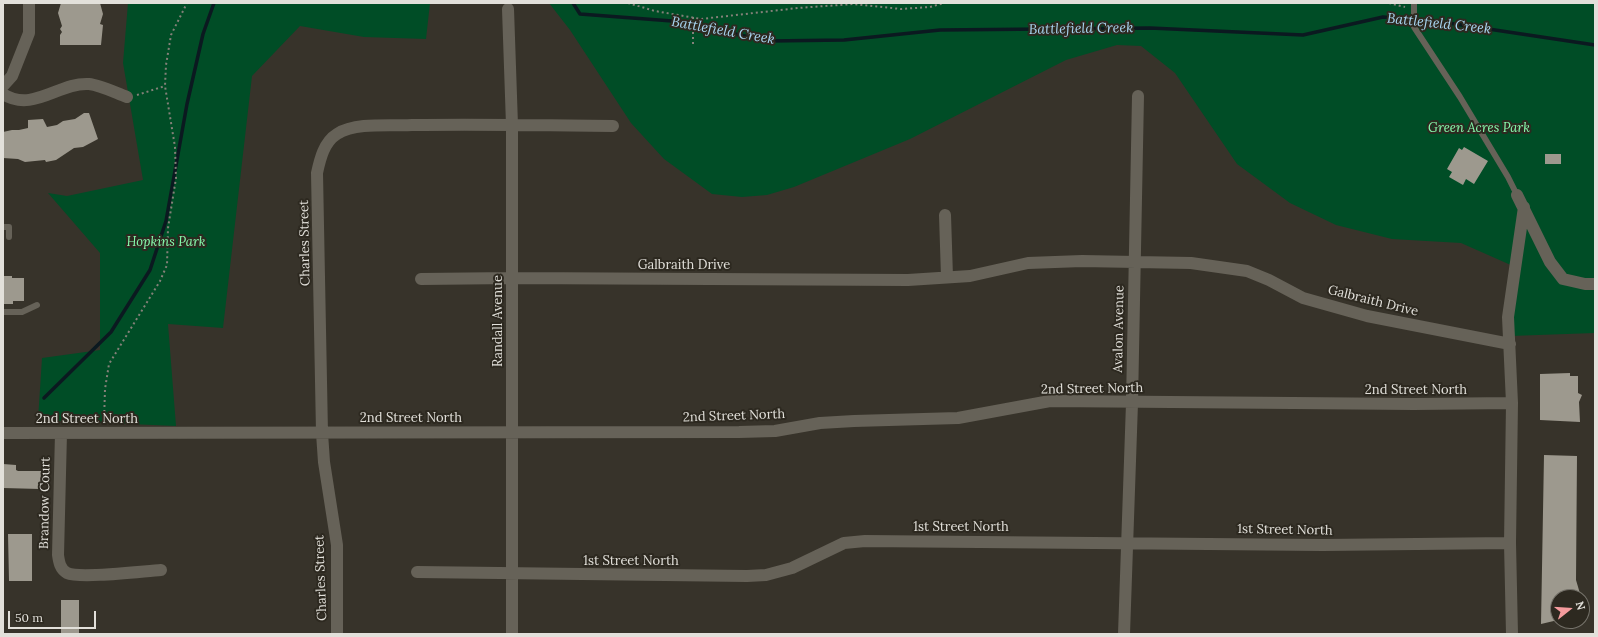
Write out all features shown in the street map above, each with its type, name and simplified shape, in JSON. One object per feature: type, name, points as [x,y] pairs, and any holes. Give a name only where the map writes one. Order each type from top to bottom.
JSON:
[{"type":"street","points":[[3,86],[12,76],[29,33],[29,3]]},
{"type":"street","name":"Randall Avenue","points":[[508,9],[512,125],[512,634]]},
{"type":"street","points":[[3,94],[11,99],[32,100],[78,85],[90,84],[127,97]]},
{"type":"street","name":"Avalon Avenue","points":[[1124,634],[1132,402],[1138,96]]},
{"type":"street","name":"Charles Street","points":[[337,634],[336,545],[324,462],[322,433],[317,173],[326,144],[336,134],[350,128],[374,126],[613,126]]},
{"type":"street","points":[[1517,195],[1550,262],[1562,279],[1586,284],[1595,284]]},
{"type":"street","points":[[1512,634],[1510,543],[1512,403],[1508,317],[1524,207]]},
{"type":"street","points":[[946,215],[947,277]]},
{"type":"street","name":"Galbraith Drive","points":[[421,279],[908,280],[970,276],[1028,263],[1082,261],[1191,262],[1247,271],[1269,280],[1303,298],[1367,316],[1510,344]]},
{"type":"street","name":"2nd Street North","points":[[3,433],[103,434],[775,431],[820,423],[958,418],[1050,401],[1512,403]]},
{"type":"street","name":"Brandow Court","points":[[61,433],[58,555],[61,568],[68,574],[82,576],[161,570]]},
{"type":"street","name":"1st Street North","points":[[417,572],[766,575],[792,568],[844,543],[865,541],[1126,542],[1323,545],[1510,543]]},
{"type":"lane","points":[[1414,8],[1414,27],[1453,86],[1508,177],[1517,195]]},
{"type":"lane","points":[[3,227],[10,227],[9,237]]},
{"type":"lane","points":[[3,312],[22,312],[37,305]]},
{"type":"path","points":[[103,434],[105,389],[109,364],[160,282],[167,265],[168,228],[176,178],[175,147],[165,86],[166,65],[171,35],[187,3]]},
{"type":"path","points":[[628,3],[655,11],[701,19],[798,8],[853,4],[901,9],[930,7],[944,3]]},
{"type":"path","points":[[1389,3],[1414,8]]},
{"type":"path","points":[[693,17],[693,46]]},
{"type":"path","points":[[127,97],[165,86]]},
{"type":"green space","name":"Hopkins Park","points":[[128,3],[430,3],[426,39],[364,37],[300,26],[252,76],[223,328],[168,324],[176,426],[38,420],[42,358],[100,350],[100,253],[48,193],[67,196],[143,180],[123,63]]},
{"type":"green space","name":"Green Acres Park","points":[[549,3],[1595,3],[1595,333],[1510,336],[1513,266],[1461,243],[1392,239],[1336,225],[1290,203],[1237,164],[1175,73],[1141,46],[1117,45],[1066,60],[910,139],[794,187],[767,195],[742,197],[712,194],[664,159],[631,123],[570,30]]},
{"type":"building","points":[[61,3],[100,3],[103,14],[100,24],[103,25],[101,45],[60,45],[60,35],[62,32],[60,29],[62,26],[58,13]]},
{"type":"building","points":[[84,113],[89,113],[98,139],[83,147],[74,148],[56,160],[46,162],[45,160],[25,162],[18,159],[3,158],[3,132],[28,128],[28,120],[43,119],[47,127],[57,125],[63,121],[75,119]]},
{"type":"building","points":[[1464,147],[1488,161],[1474,184],[1466,179],[1463,185],[1449,177],[1452,172],[1447,169],[1459,148],[1462,150]]},
{"type":"building","points":[[1545,154],[1561,154],[1561,164],[1545,164]]},
{"type":"building","points":[[3,276],[24,278],[24,301],[13,301],[13,304],[3,304]]},
{"type":"building","points":[[1570,373],[1570,376],[1578,376],[1578,393],[1582,395],[1579,402],[1580,422],[1540,420],[1540,374]]},
{"type":"building","points":[[1544,455],[1577,456],[1576,580],[1579,589],[1550,589],[1550,622],[1541,624]]},
{"type":"building","points":[[3,464],[16,465],[16,470],[18,471],[41,471],[40,489],[3,488]]},
{"type":"building","points":[[8,534],[32,534],[32,581],[9,581]]},
{"type":"building","points":[[61,600],[79,600],[79,634],[61,634]]},
{"type":"waterway","points":[[44,398],[111,332],[150,270],[166,221],[187,104],[203,34],[214,3]]},
{"type":"waterway","name":"Battlefield Creek","points":[[573,3],[580,14],[672,21],[769,41],[844,40],[940,30],[1150,28],[1303,35],[1383,17],[1435,21],[1595,45]]}]
